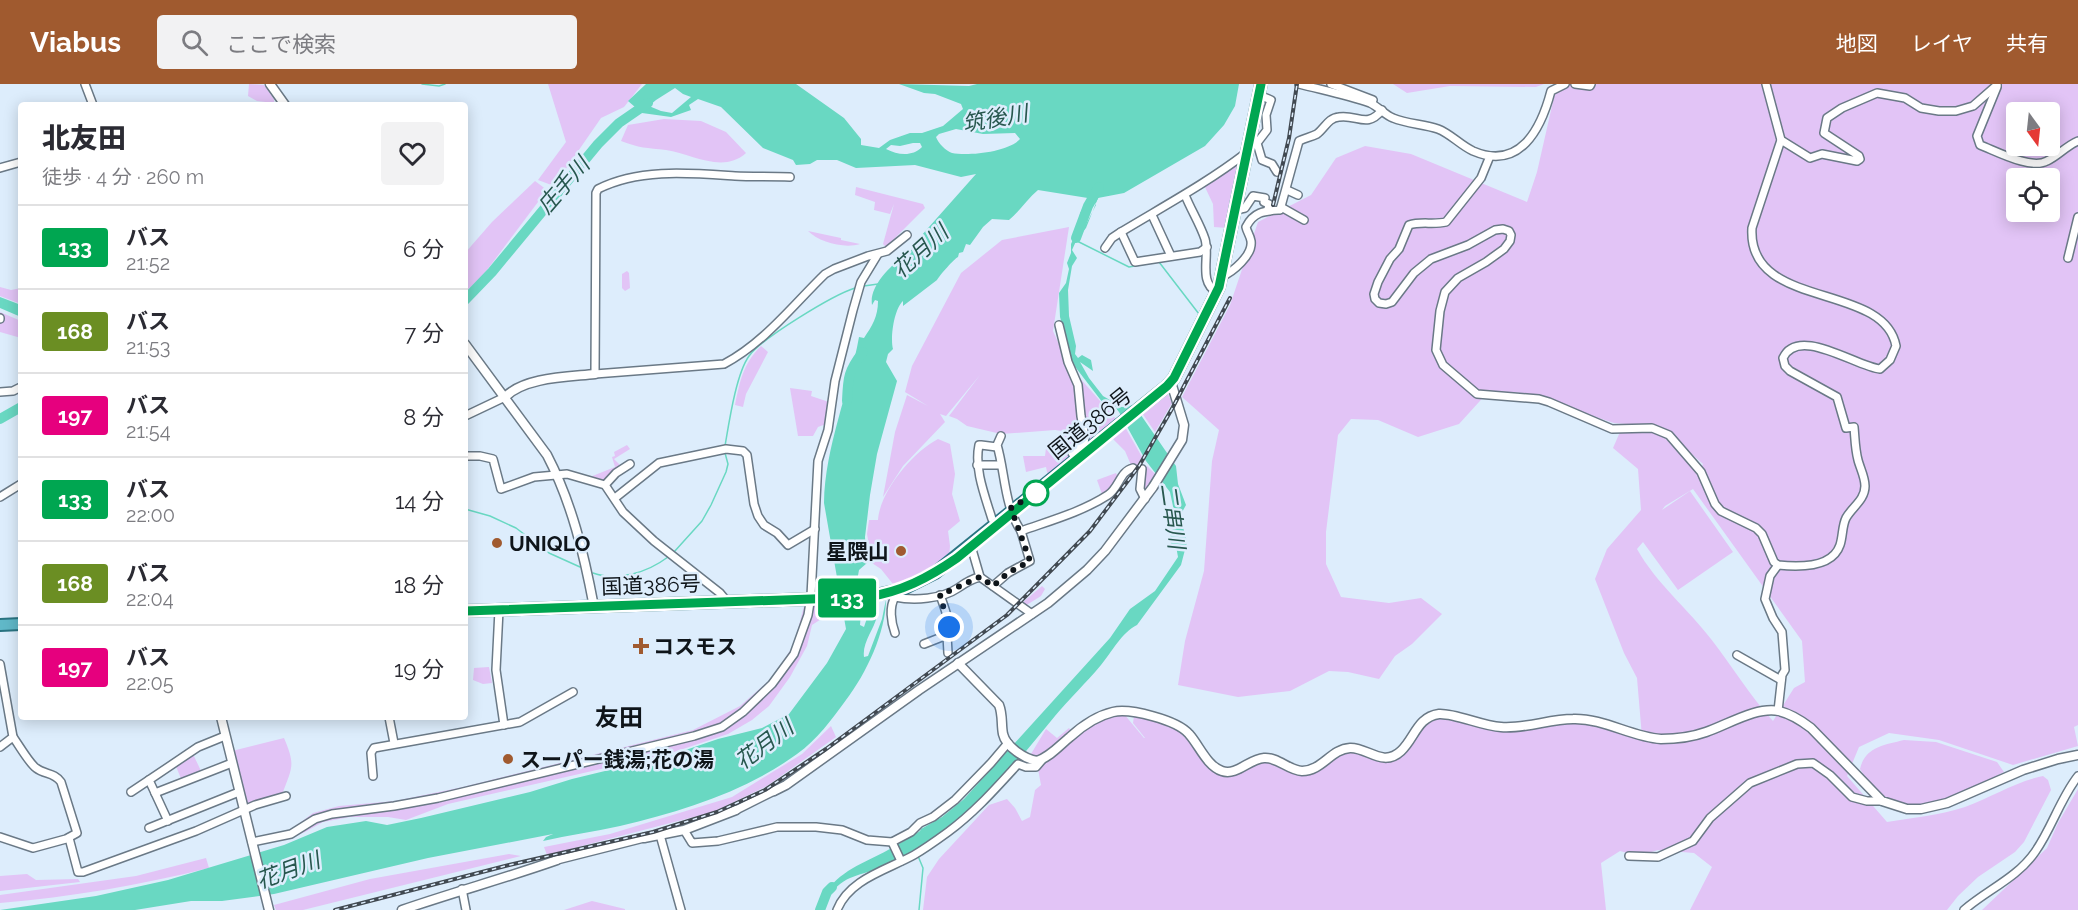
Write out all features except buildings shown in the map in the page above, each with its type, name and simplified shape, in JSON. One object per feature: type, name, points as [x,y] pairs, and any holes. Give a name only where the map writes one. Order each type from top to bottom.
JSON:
[{"type":"highway","name":"国道386号","points":[[468,611],[813,600],[894,594],[935,573],[1171,382],[1217,292],[1260,89]]},
{"type":"highway","points":[[0,625],[18,624]]},
{"type":"street","points":[[85,84],[92,102]]},
{"type":"street","points":[[270,84],[283,102]]},
{"type":"street","points":[[1299,84],[1379,108]]},
{"type":"street","points":[[1331,84],[1374,100],[1379,108],[1392,118],[1438,129],[1450,134],[1468,148],[1490,156],[1514,152],[1525,144],[1540,125],[1551,91],[1565,84]]},
{"type":"street","points":[[1575,84],[1590,86],[1591,84]]},
{"type":"street","points":[[1490,156],[1480,177],[1446,222],[1409,225],[1399,249],[1390,259],[1378,282],[1374,294],[1375,299],[1379,303],[1392,302],[1414,273],[1431,260],[1468,245],[1496,230],[1509,231],[1510,241],[1504,249],[1458,278],[1444,292],[1436,350],[1443,365],[1477,394],[1539,399],[1612,429],[1652,428],[1669,435],[1701,472],[1715,504],[1721,511],[1756,528],[1762,534],[1778,566],[1807,566],[1832,557],[1841,544],[1847,516],[1862,499],[1865,480],[1858,462],[1854,427],[1846,428],[1837,398],[1790,371],[1783,363],[1785,352],[1792,347],[1799,346],[1829,350],[1880,369],[1890,360],[1896,346],[1889,329],[1874,317],[1850,305],[1780,279],[1765,267],[1757,254],[1752,240],[1752,228],[1781,140],[1766,84]]},
{"type":"street","points":[[1781,140],[1810,158],[1822,154],[1857,161],[1860,159],[1859,156],[1824,133],[1827,118],[1842,108],[1877,93],[1905,98],[1921,108],[1956,111],[1973,106],[1997,85]]},
{"type":"street","points":[[1997,85],[1977,136],[1980,145],[2035,165],[2049,160],[2078,141]]},
{"type":"street","points":[[1260,89],[1271,100],[1266,115],[1268,130],[1257,143],[1262,160],[1272,164],[1277,172]]},
{"type":"street","points":[[1221,277],[1228,274],[1248,252],[1251,241],[1246,227],[1249,221],[1268,209],[1277,210],[1281,207],[1299,152],[1299,141],[1320,132],[1329,121],[1336,117],[1373,119],[1379,108]]},
{"type":"street","points":[[1105,248],[1112,238],[1222,172],[1248,152]]},
{"type":"street","points":[[0,168],[18,163]]},
{"type":"street","points":[[595,374],[596,193],[598,189],[630,178],[696,173],[790,177]]},
{"type":"street","points":[[1287,190],[1298,195]]},
{"type":"street","points":[[1185,195],[1207,247],[1206,281],[1213,291],[1217,292]]},
{"type":"street","points":[[1236,210],[1245,207],[1253,196],[1265,198],[1264,202],[1269,204],[1268,209]]},
{"type":"street","points":[[1281,207],[1304,220]]},
{"type":"street","points":[[1152,215],[1171,256]]},
{"type":"street","points":[[2068,258],[2078,217]]},
{"type":"street","points":[[1121,232],[1135,262],[1200,252],[1207,247]]},
{"type":"street","points":[[468,415],[489,406],[518,387],[532,383],[595,374],[724,364],[759,340],[825,274],[868,256],[887,251],[907,235]]},
{"type":"street","points":[[252,843],[291,834],[315,819],[332,814],[394,806],[470,791],[642,750],[722,727],[764,693],[780,675],[797,646],[813,600],[818,461],[828,430],[835,381],[861,282],[878,254]]},
{"type":"street","points":[[1059,325],[1068,362],[1078,385],[1086,437],[1084,444],[1072,453],[1076,460]]},
{"type":"street","points":[[468,348],[547,455],[557,475],[571,508],[594,607]]},
{"type":"street","points":[[402,910],[462,889],[557,861],[684,830],[736,810],[796,779],[958,663],[1048,603],[1087,570],[1105,551],[1153,488],[1179,448],[1184,425],[1171,382]]},
{"type":"street","points":[[0,392],[18,388]]},
{"type":"street","points":[[993,586],[1008,573],[1030,561],[1021,531],[1012,512],[1000,465],[1001,452],[998,447],[1000,436]]},
{"type":"street","points":[[992,519],[977,465],[979,445],[998,447]]},
{"type":"street","points":[[615,498],[659,464],[725,449],[743,451],[747,455],[754,504],[764,525],[777,533],[788,545],[815,529]]},
{"type":"street","points":[[468,456],[493,459],[501,489],[534,477],[557,475],[576,475],[605,485],[622,512],[720,593],[725,603]]},
{"type":"street","points":[[605,485],[616,473],[630,464]]},
{"type":"street","points":[[977,465],[1000,465]]},
{"type":"street","points":[[1021,531],[1087,506],[1109,495],[1128,469],[1133,468]]},
{"type":"street","points":[[1142,470],[1140,489],[1145,499]]},
{"type":"street","points":[[0,497],[18,486]]},
{"type":"street","points":[[971,546],[980,577],[1032,614]]},
{"type":"street","points":[[1778,566],[1770,576],[1765,599],[1782,632],[1785,670],[1781,681],[1778,711]]},
{"type":"street","points":[[895,633],[891,620],[894,594],[912,599],[940,595],[980,577]]},
{"type":"street","points":[[940,595],[948,619],[948,652]]},
{"type":"street","points":[[499,610],[496,670],[504,725]]},
{"type":"street","points":[[924,644],[947,635]]},
{"type":"street","points":[[1737,656],[1781,681]]},
{"type":"street","points":[[958,663],[999,705],[1002,712],[1003,732],[1008,743],[1025,757],[1037,761],[1042,760]]},
{"type":"street","points":[[0,664],[13,737],[37,770],[57,776],[77,833],[69,838],[33,849],[0,837]]},
{"type":"street","points":[[373,776],[371,753],[374,748],[520,722],[573,692]]},
{"type":"street","points":[[837,910],[847,893],[859,883],[915,854],[950,831],[985,800],[1018,764],[1036,767],[1085,725],[1115,711],[1132,712],[1170,722],[1187,732],[1209,762],[1225,772],[1234,771],[1264,758],[1273,759],[1292,769],[1303,771],[1313,769],[1341,750],[1352,747],[1371,755],[1391,757],[1400,752],[1416,727],[1424,720],[1440,714],[1500,727],[1538,725],[1573,719],[1592,720],[1661,739],[1687,737],[1754,713],[1778,711],[1798,719],[1811,728],[1882,801]]},
{"type":"street","points":[[222,720],[269,910]]},
{"type":"street","points":[[390,720],[394,743]]},
{"type":"street","points":[[131,792],[198,747],[225,736]]},
{"type":"street","points":[[0,747],[13,737]]},
{"type":"street","points":[[684,830],[692,843],[718,841],[777,827],[842,830],[867,840],[892,842],[911,832],[920,823],[933,817],[955,800],[1008,743]]},
{"type":"street","points":[[1629,856],[1659,857],[1693,841],[1710,818],[1750,783],[1797,764],[1813,763],[1830,775],[1852,797],[1868,801],[1882,801],[1907,809],[1947,803],[2023,770],[2078,755]]},
{"type":"street","points":[[155,793],[232,763]]},
{"type":"street","points":[[1964,910],[2003,883],[2025,864],[2035,852],[2078,776]]},
{"type":"street","points":[[149,780],[168,821]]},
{"type":"street","points":[[149,828],[240,792]]},
{"type":"street","points":[[69,838],[78,872],[83,872],[286,796]]},
{"type":"street","points":[[660,835],[681,910]]},
{"type":"street","points":[[892,842],[901,861]]},
{"type":"street","points":[[462,889],[466,910]]},
{"type":"shaded area","points":[[249,84],[264,85],[274,102],[257,101],[248,96]]},
{"type":"shaded area","points":[[548,84],[642,84],[624,107],[601,118],[554,186],[538,180],[566,142]]},
{"type":"shaded area","points":[[1393,84],[1544,84],[1536,87],[1450,86],[1407,93]]},
{"type":"shaded area","points":[[1557,84],[2078,84],[2078,725],[2074,727],[2078,746],[2013,765],[1939,740],[1889,733],[1859,747],[1847,776],[1887,822],[1956,810],[2033,779],[2043,776],[2048,780],[2051,790],[2024,842],[2015,852],[1978,877],[1947,910],[1690,910],[1712,867],[1694,853],[1658,850],[1638,856],[1620,851],[1601,863],[1606,910],[923,910],[927,877],[939,859],[989,805],[1007,799],[1022,821],[1030,817],[1035,790],[1041,785],[1038,769],[1081,731],[1109,715],[1124,714],[1144,738],[1133,723],[1134,716],[1162,723],[1183,732],[1217,774],[1233,775],[1256,763],[1273,763],[1300,774],[1314,773],[1341,753],[1356,751],[1398,757],[1404,755],[1419,728],[1438,718],[1448,718],[1500,730],[1574,722],[1642,737],[1637,678],[1624,653],[1595,579],[1607,549],[1641,510],[1638,469],[1613,448],[1620,432],[1648,431],[1665,438],[1699,473],[1703,464],[1661,427],[1614,423],[1524,393],[1489,391],[1459,424],[1418,437],[1378,420],[1351,419],[1338,435],[1326,532],[1326,564],[1341,597],[1389,603],[1421,598],[1442,614],[1412,644],[1395,656],[1379,679],[1348,672],[1329,671],[1290,691],[1238,697],[1178,685],[1185,641],[1204,571],[1212,461],[1219,430],[1182,397],[1230,305],[1258,222],[1311,195],[1336,158],[1365,146],[1411,154],[1527,202],[1537,172]],"holes":[[[1693,489],[1802,641],[1805,682],[1794,688],[1773,721],[1711,639],[1653,573],[1637,549],[1643,542],[1678,590],[1733,552],[1690,491],[1662,510],[1665,506]]]},
{"type":"shaded area","points":[[664,119],[701,121],[726,132],[746,153],[737,159],[717,162],[621,141],[628,125]]},
{"type":"shaded area","points":[[1236,162],[1239,165],[1227,228],[1214,227],[1213,204],[1204,185]]},
{"type":"shaded area","points":[[535,181],[547,190],[481,278],[468,289],[468,250],[492,222]]},
{"type":"shaded area","points":[[856,187],[923,204],[925,208],[886,247],[883,244],[894,204],[890,214],[874,210],[875,202],[855,195]]},
{"type":"shaded area","points":[[1069,227],[1053,331],[1076,388],[1082,434],[1055,430],[1001,434],[967,426],[949,416],[980,375],[946,416],[940,414],[945,422],[903,466],[883,497],[895,432],[907,395],[928,406],[905,392],[912,366],[961,273],[1002,240]]},
{"type":"shaded area","points":[[808,231],[860,244],[847,246],[832,244]]},
{"type":"shaded area","points":[[627,271],[630,288],[625,291],[622,288],[622,274]]},
{"type":"shaded area","points":[[0,287],[11,290],[18,289],[18,303],[0,296]]},
{"type":"shaded area","points":[[0,312],[18,320],[18,337],[0,332]]},
{"type":"shaded area","points":[[761,346],[768,352],[746,394],[743,407],[735,405],[746,366]]},
{"type":"shaded area","points":[[1078,376],[1116,419],[1088,443]]},
{"type":"shaded area","points":[[790,388],[812,391],[811,396],[829,402],[826,424],[818,427],[813,436],[798,436]]},
{"type":"shaded area","points":[[1168,394],[1172,403],[1155,432],[1142,413]]},
{"type":"shaded area","points":[[1125,427],[1142,457],[1134,472],[1125,451],[1113,439]]},
{"type":"shaded area","points":[[1060,433],[1082,436],[1081,442],[1070,452],[1071,458],[1048,476],[1046,467],[1026,472],[1023,456],[1045,456],[1046,448],[1061,449]]},
{"type":"shaded area","points":[[938,439],[950,444],[955,474],[952,494],[960,521],[948,531],[949,557],[910,581],[893,584],[881,569],[872,563],[867,534],[869,520],[878,520],[885,497],[899,474],[918,453]]},
{"type":"shaded area","points":[[627,445],[630,449],[614,459],[620,465],[603,483],[590,477],[615,467],[612,457],[615,456],[614,452]]},
{"type":"shaded area","points":[[1147,466],[1155,474],[1143,492],[1143,469]]},
{"type":"shaded area","points":[[1116,473],[1119,480],[1103,497],[1097,480]]},
{"type":"shaded area","points":[[1042,586],[1045,589],[1041,596],[1025,606],[1022,603]]},
{"type":"shaded area","points":[[832,605],[829,614],[812,625],[807,646],[790,677],[769,706],[752,720],[728,734],[671,753],[448,804],[406,820],[388,817],[350,817],[323,822],[289,838],[288,832],[313,813],[339,806],[395,801],[463,787],[693,730],[740,706],[771,679],[794,645],[804,606]]},
{"type":"shaded area","points":[[489,667],[492,683],[483,684],[473,680],[474,668]]},
{"type":"shaded area","points":[[831,726],[836,737],[767,786],[713,812],[547,855],[544,847],[610,834],[732,797],[802,754]]},
{"type":"shaded area","points":[[1069,728],[1072,732],[1054,748],[1032,757],[1031,754],[1046,729],[1057,738]]},
{"type":"shaded area","points":[[284,738],[291,766],[282,795],[262,798],[245,806],[232,751]]},
{"type":"shaded area","points":[[1904,740],[1936,742],[1997,762],[2004,772],[1959,794],[1925,806],[1908,807],[1893,804],[1879,795],[1860,769],[1871,751]]},
{"type":"shaded area","points":[[192,752],[202,773],[182,781],[175,764]]},
{"type":"shaded area","points":[[2078,789],[2078,910],[1982,910],[2047,848],[2058,823]]},
{"type":"shaded area","points":[[509,854],[521,856],[303,910],[276,910],[274,905],[370,879]]},
{"type":"shaded area","points":[[206,858],[209,868],[183,874],[79,894],[0,903],[0,895],[136,876]]},
{"type":"shaded area","points":[[27,874],[36,880],[78,879],[80,882],[0,891],[0,876]]},
{"type":"shaded area","points":[[592,901],[625,909],[625,910],[564,910]]},
{"type":"water","name":"筑後川","points":[[646,84],[796,84],[844,118],[861,139],[861,145],[879,148],[890,140],[910,133],[922,133],[943,126],[963,109],[961,104],[899,84],[969,86],[977,84],[1239,84],[1235,106],[1224,125],[1205,146],[1124,193],[1098,198],[1096,204],[1094,199],[1038,190],[1009,220],[992,219],[970,245],[966,244],[963,252],[959,253],[937,280],[903,306],[903,301],[900,305],[894,324],[893,349],[888,354],[886,362],[897,381],[877,454],[870,495],[865,537],[869,557],[867,563],[859,570],[852,590],[861,612],[860,625],[864,627],[867,618],[877,616],[866,641],[864,657],[868,656],[882,619],[886,599],[883,625],[867,665],[853,690],[824,729],[797,754],[734,790],[690,807],[643,820],[543,841],[553,834],[428,858],[274,894],[222,901],[191,901],[135,910],[0,910],[96,896],[168,880],[284,845],[327,827],[366,821],[387,825],[530,792],[572,779],[671,755],[718,739],[762,728],[789,714],[827,663],[846,629],[824,503],[825,482],[828,461],[859,337],[864,338],[876,317],[878,301],[875,300],[872,305],[872,296],[882,277],[925,240],[921,236],[976,174],[961,177],[915,165],[856,168],[837,160],[817,160],[810,164],[796,165],[793,160],[763,148],[721,107],[698,99],[689,105],[691,110],[671,117],[642,113],[628,101]],"holes":[[[675,88],[691,97],[672,113],[649,106]],[[956,129],[983,134],[1015,133],[1020,139],[998,150],[959,154],[952,153],[942,146],[936,137]],[[920,143],[922,147],[905,154],[886,149],[891,145]]]},
{"type":"water","points":[[1087,204],[1082,216],[1081,234],[1092,212],[1086,228],[1072,250],[1077,258],[1072,266],[1068,290],[1069,316],[1076,346],[1075,354],[1078,358],[1082,355],[1091,360],[1093,371],[1080,362],[1103,396],[1122,407],[1134,405],[1176,466],[1178,484],[1186,505],[1180,516],[1187,542],[1181,565],[1137,625],[1122,637],[1095,672],[981,800],[950,827],[929,841],[885,865],[847,880],[827,898],[824,896],[830,887],[852,868],[916,834],[964,799],[1110,638],[1130,609],[1155,591],[1178,557],[1176,546],[1171,547],[1170,520],[1174,511],[1170,492],[1146,461],[1119,412],[1115,407],[1106,407],[1073,364],[1060,317],[1059,293],[1066,283],[1069,269],[1067,263],[1071,253],[1071,244],[1079,226],[1080,213]]},
{"type":"water","points":[[0,297],[18,304],[18,316],[0,308]]},
{"type":"waterway","points":[[422,84],[439,86],[445,84]]},
{"type":"waterway","name":"庄手川","points":[[468,297],[492,272],[598,144],[619,123],[648,103]]},
{"type":"waterway","name":"二串川","points":[[1076,238],[1088,206],[1099,187]]},
{"type":"waterway","points":[[1077,241],[1129,267],[1146,264]]},
{"type":"waterway","points":[[1159,262],[1199,314]]},
{"type":"waterway","points":[[864,286],[878,284]]},
{"type":"waterway","points":[[725,446],[740,374],[749,356],[756,348],[799,318],[855,288]]},
{"type":"waterway","name":"花月川","points":[[847,401],[850,375],[854,364],[863,352]]},
{"type":"waterway","points":[[0,419],[18,409]]},
{"type":"waterway","points":[[674,552],[702,521],[711,505],[726,472],[728,464],[725,453]]},
{"type":"waterway","points":[[468,510],[490,516],[516,528],[549,553],[580,567]]},
{"type":"waterway","points":[[593,573],[603,576],[632,574],[668,557]]},
{"type":"waterway","points":[[918,856],[923,868],[919,910]]},
{"type":"waterway","name":"二串川","points":[[820,910],[827,892],[832,887]]},
{"type":"railway","points":[[1273,205],[1289,138],[1297,84]]},
{"type":"railway","points":[[335,910],[509,865],[653,832],[717,812],[765,790],[826,749],[1007,615],[1090,531],[1139,466],[1230,298]]},
{"type":"bus line","name":"133","points":[[468,611],[867,597],[903,589],[935,573],[957,558],[1174,378],[1219,287],[1261,84]]},
{"type":"place","name":"UNIQLO","points":[[497,543]]},
{"type":"place","name":"星隈山","points":[[901,551]]},
{"type":"place","name":"コスモス","points":[[641,646]]},
{"type":"place","name":"スーパー銭湯;花の湯","points":[[508,759]]},
{"type":"district","name":"友田","points":[[619,717]]},
{"type":"route","points":[[949,627],[940,595],[980,577],[993,586],[1008,573],[1030,561],[1011,508],[1036,493]]}]
